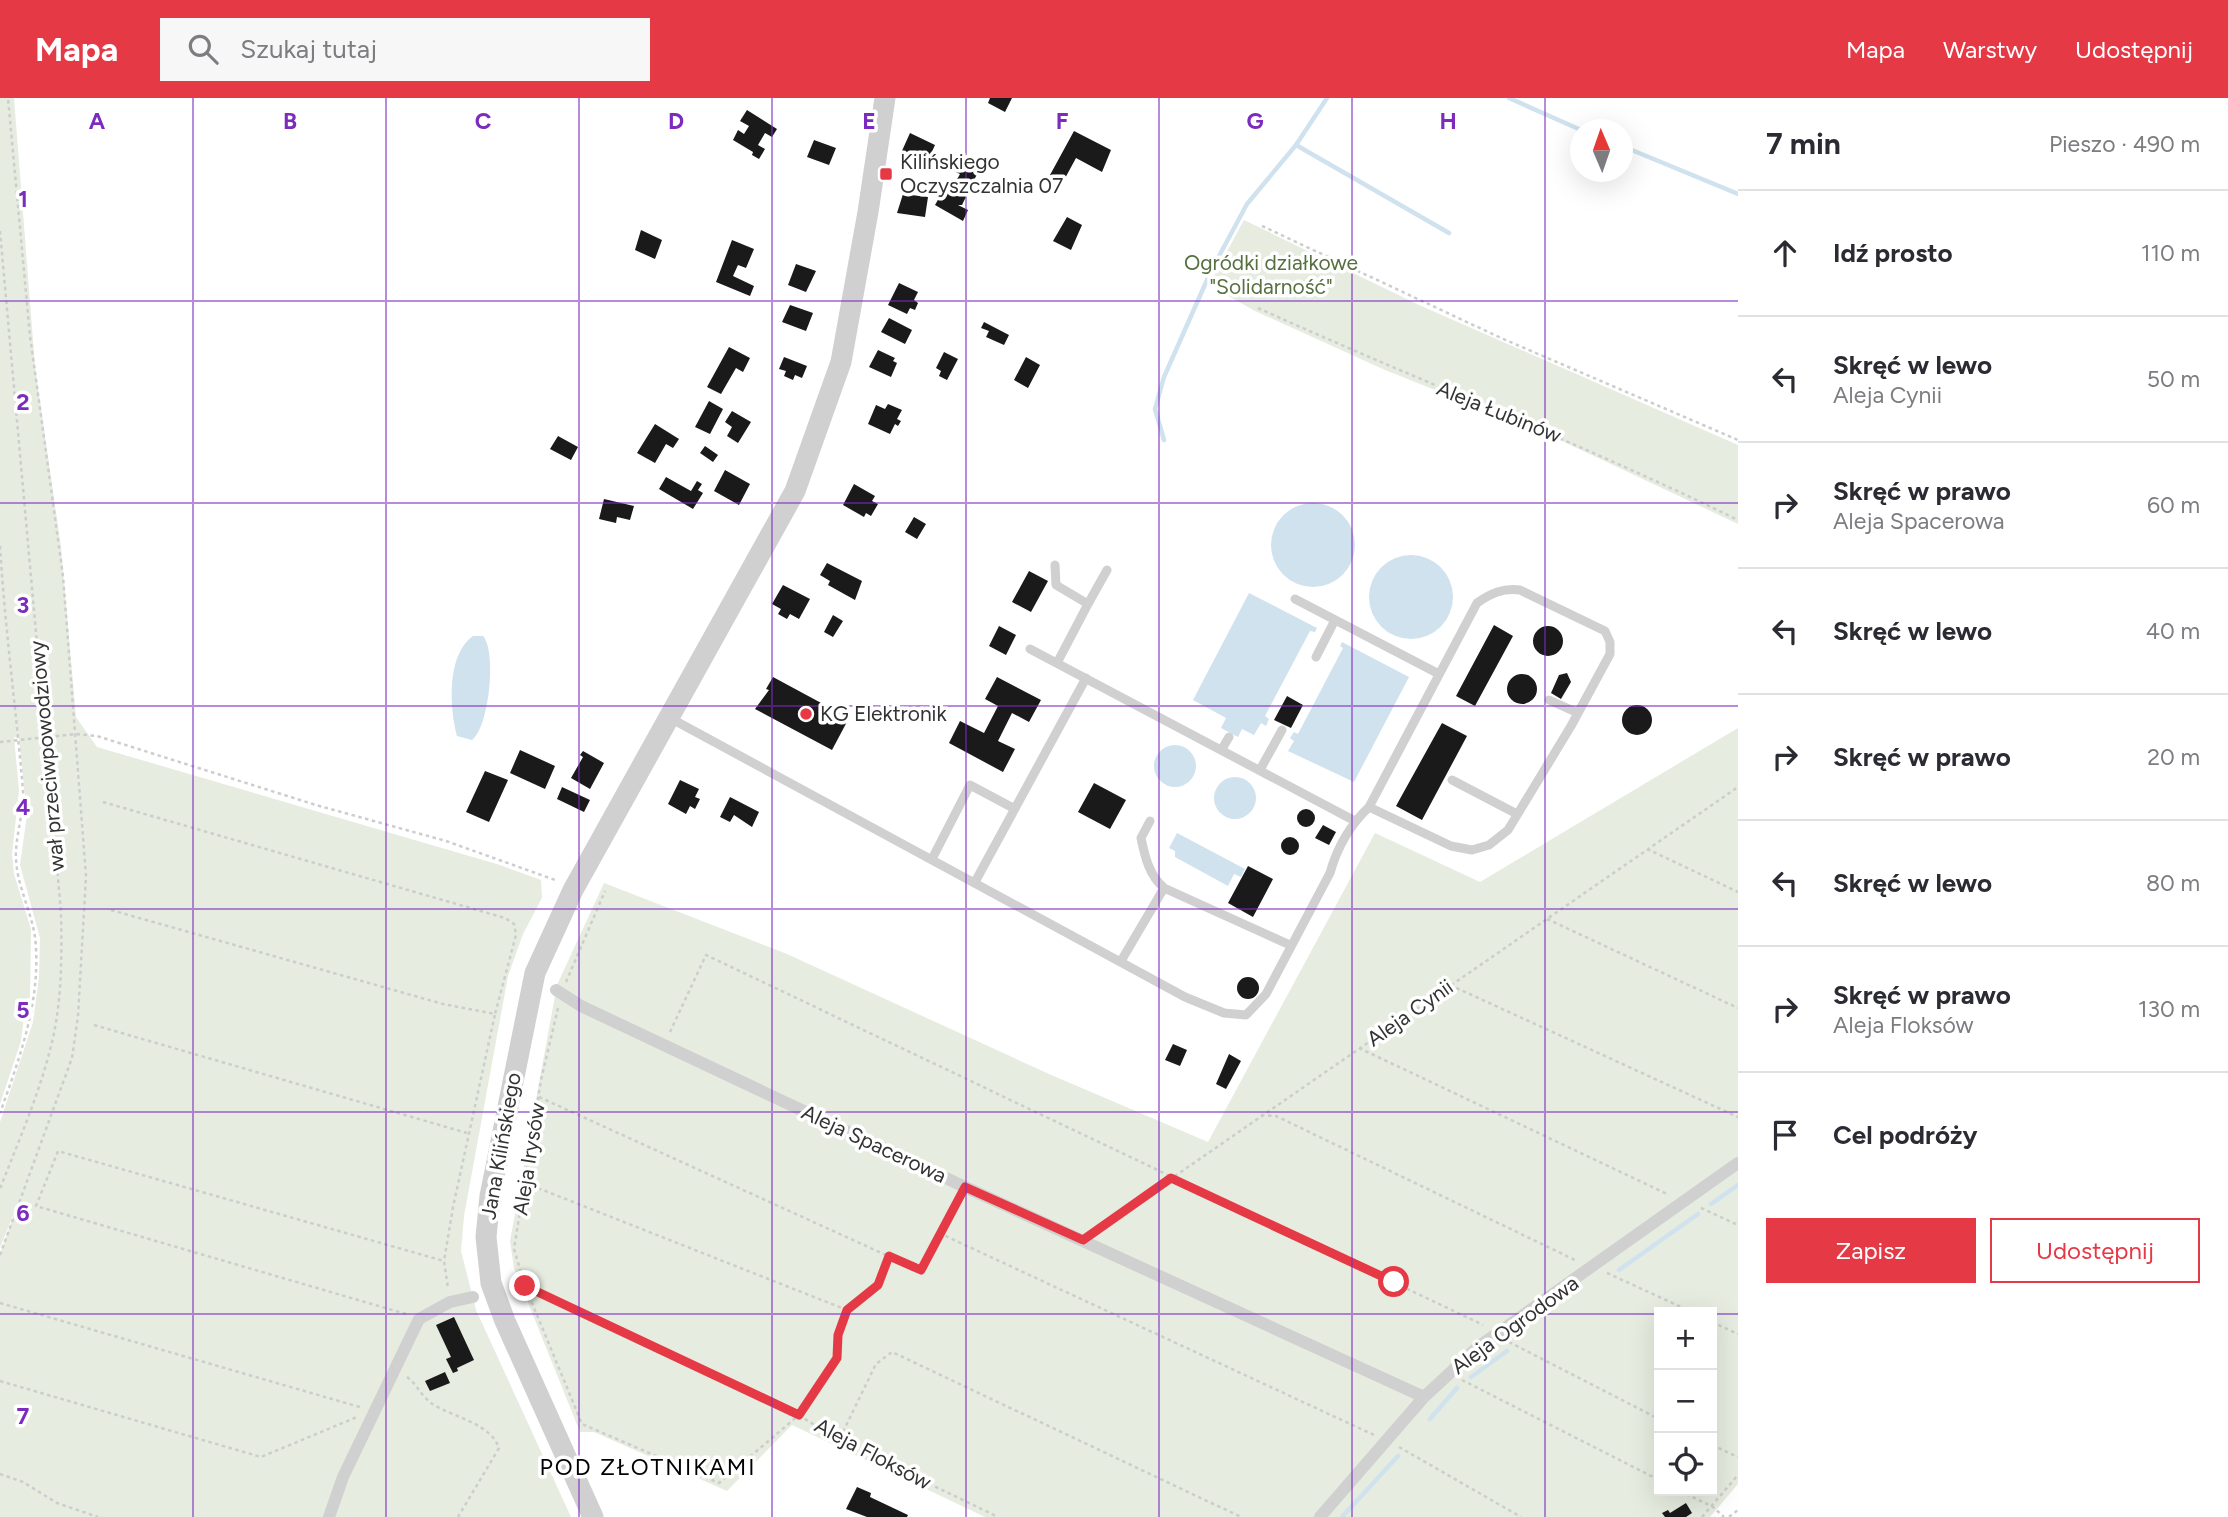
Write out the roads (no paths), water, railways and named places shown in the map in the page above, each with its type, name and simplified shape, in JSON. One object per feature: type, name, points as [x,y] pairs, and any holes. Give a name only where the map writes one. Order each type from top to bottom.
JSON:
[{"type":"street","name":"Jana Kilińskiego","points":[[593,1517],[483,1294],[490,1196],[532,985],[548,939],[573,890],[795,491],[841,362],[869,212],[885,98]]},
{"type":"street","name":"Aleja Spacerowa","points":[[559,991],[581,1006],[965,1187],[1424,1397]]},
{"type":"street","name":"Aleja Ogrodowa","points":[[1320,1517],[1424,1397],[1449,1373],[1497,1333],[1595,1267],[1738,1163]]},
{"type":"street","points":[[330,1517],[342,1476],[419,1320],[450,1302],[483,1294]]},
{"type":"lane","points":[[1055,565],[1056,585],[1088,604]]},
{"type":"lane","points":[[1057,663],[1107,570]]},
{"type":"lane","points":[[668,717],[1185,997],[1224,1013],[1246,1014],[1266,994],[1355,821],[1369,807],[1477,603],[1492,593],[1508,589],[1520,590],[1605,631],[1610,642],[1610,653],[1578,713],[1508,830],[1489,845],[1472,850],[1451,846],[1369,807]]},
{"type":"lane","points":[[1296,599],[1439,674]]},
{"type":"lane","points":[[1316,657],[1335,620]]},
{"type":"lane","points":[[1030,649],[1261,768],[1355,821]]},
{"type":"lane","points":[[975,882],[1086,678]]},
{"type":"lane","points":[[1549,700],[1578,713]]},
{"type":"lane","points":[[1261,768],[1282,730]]},
{"type":"lane","points":[[1222,749],[1229,737]]},
{"type":"lane","points":[[1452,780],[1517,814]]},
{"type":"lane","points":[[932,859],[970,785],[1015,809]]},
{"type":"lane","points":[[1150,821],[1141,838],[1156,881],[1164,888],[1290,946]]},
{"type":"lane","points":[[1121,961],[1164,888]]},
{"type":"lane","points":[[532,985],[559,991]]},
{"type":"water","points":[[1313,503],[1329,506],[1343,515],[1352,529],[1355,545],[1352,561],[1343,575],[1329,584],[1313,587],[1297,584],[1283,575],[1274,561],[1271,545],[1274,529],[1283,515],[1297,506]]},
{"type":"water","points":[[1411,555],[1427,558],[1441,567],[1450,581],[1453,597],[1450,613],[1441,627],[1427,636],[1411,639],[1395,636],[1381,627],[1372,613],[1369,597],[1372,581],[1381,567],[1395,558]]},
{"type":"water","points":[[1249,593],[1317,628],[1315,632],[1310,631],[1265,716],[1269,719],[1266,726],[1261,723],[1254,735],[1242,729],[1238,737],[1221,728],[1226,718],[1193,700]]},
{"type":"water","points":[[473,636],[483,636],[487,644],[490,672],[487,706],[478,733],[472,740],[457,736],[452,711],[452,682],[458,655]]},
{"type":"water","points":[[1342,642],[1409,677],[1354,782],[1288,751],[1294,741],[1290,738],[1294,732],[1298,734],[1343,648],[1340,646]]},
{"type":"water","points":[[1175,745],[1190,751],[1196,766],[1190,781],[1175,787],[1160,781],[1154,766],[1160,751]]},
{"type":"water","points":[[1235,777],[1250,783],[1256,798],[1250,813],[1235,819],[1220,813],[1214,798],[1220,783]]},
{"type":"water","points":[[1177,833],[1245,869],[1241,877],[1234,874],[1228,886],[1175,857],[1175,851],[1169,848]]},
{"type":"waterway","points":[[1164,440],[1155,409],[1164,377],[1211,271],[1247,204],[1296,145],[1327,98]]},
{"type":"waterway","points":[[1509,98],[1570,125]]},
{"type":"waterway","points":[[1296,145],[1449,233]]},
{"type":"waterway","points":[[1633,151],[1738,194]]},
{"type":"waterway","points":[[1711,1204],[1738,1185]]},
{"type":"waterway","points":[[1619,1270],[1698,1214]]},
{"type":"waterway","points":[[1471,1377],[1507,1351]]},
{"type":"waterway","points":[[1430,1419],[1457,1388]]},
{"type":"waterway","points":[[1342,1517],[1398,1456]]},
{"type":"place","name":"Kilińskiego Oczyszczalnia 07","points":[[886,174]]},
{"type":"place","name":"KG Elektronik","points":[[806,714]]},
{"type":"district","name":"POD ZŁOTNIKAMI","points":[[648,1467]]},
{"type":"park label","name":"Ogródki działkowe \"Solidarność\"","points":[[1271,275]]}]
